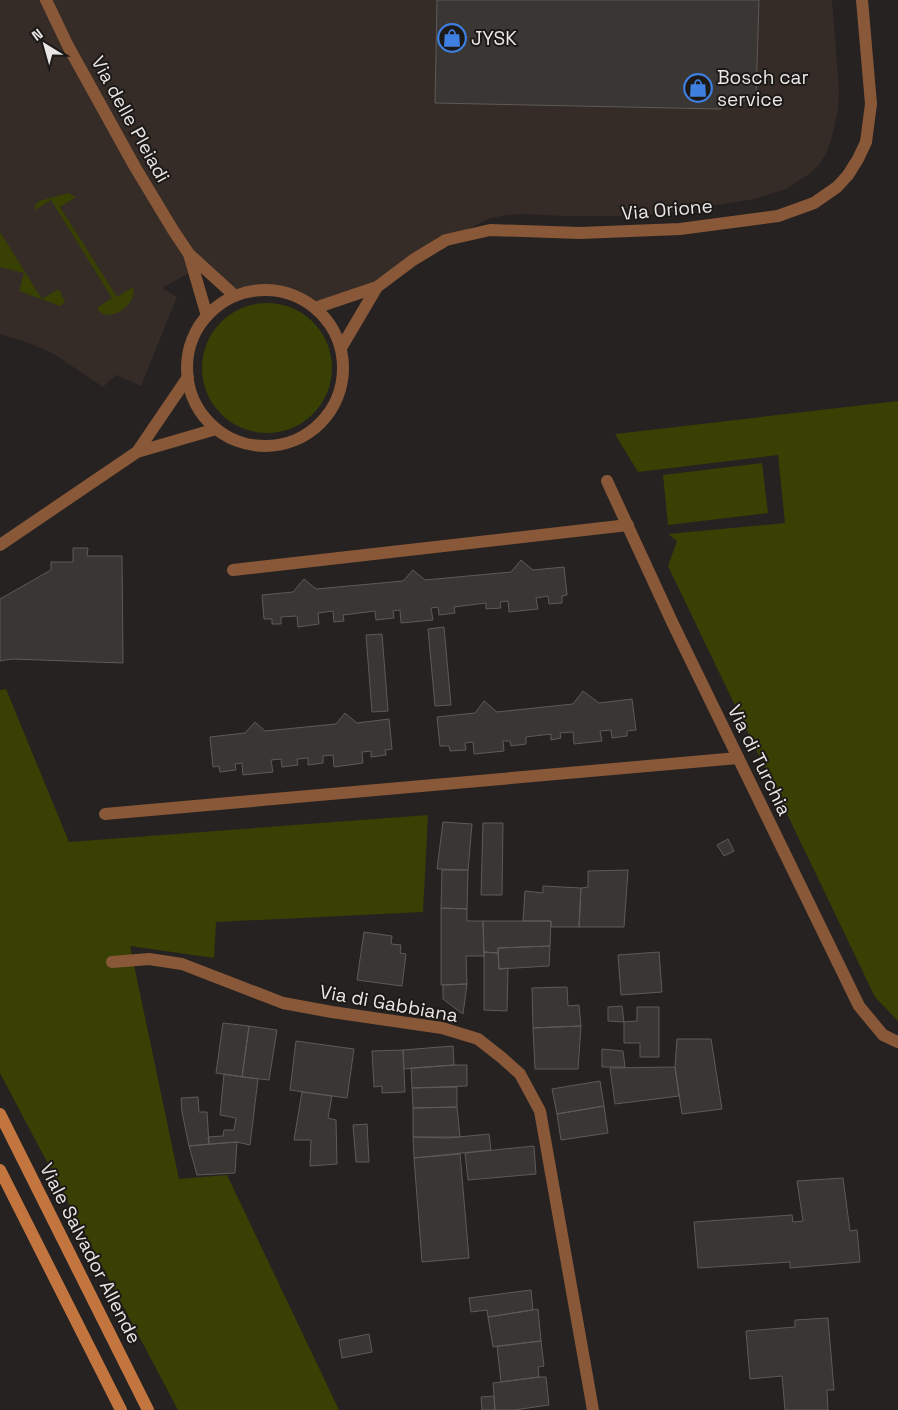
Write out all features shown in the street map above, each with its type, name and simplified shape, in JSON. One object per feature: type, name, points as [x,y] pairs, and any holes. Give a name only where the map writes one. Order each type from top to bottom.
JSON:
[{"type":"main road","name":"Viale Salvador Allende","points":[[0,1114],[148,1410]]},
{"type":"main road","points":[[0,1170],[121,1410]]},
{"type":"street","name":"Via delle Pleiadi","points":[[46,0],[68,46],[135,167],[188,254],[207,316]]},
{"type":"street","name":"Via Orione","points":[[316,308],[377,287],[406,265],[446,240],[490,230],[599,232],[680,230],[778,216],[796,211],[827,195],[848,176],[866,142],[871,104],[862,0]]},
{"type":"street","name":"Via delle Pleiadi","points":[[188,254],[235,296]]},
{"type":"street","points":[[341,348],[377,287]]},
{"type":"street","points":[[255,290],[277,290],[297,296],[316,308],[329,322],[341,348],[343,369],[340,391],[330,410],[308,433],[288,442],[267,446],[245,443],[216,429],[197,406],[189,387],[188,377],[190,344],[194,334],[207,316],[215,308],[235,296],[255,290]]},
{"type":"street","points":[[137,452],[188,377]]},
{"type":"street","points":[[0,545],[137,452],[216,429]]},
{"type":"street","name":"Via di Turchia","points":[[607,481],[673,624],[859,1006],[883,1034],[898,1042]]},
{"type":"street","points":[[233,570],[628,525]]},
{"type":"street","points":[[105,814],[738,758]]},
{"type":"street","name":"Via di Gabbiana","points":[[112,962],[149,959],[182,964],[283,1003],[442,1028],[478,1039],[520,1074],[540,1111],[593,1410]]},
{"type":"shaded area","points":[[0,0],[832,0],[839,90],[838,111],[826,154],[818,166],[786,189],[755,199],[664,213],[634,216],[523,214],[488,219],[446,240],[377,287],[315,308],[297,296],[277,290],[245,292],[235,296],[202,266],[162,288],[177,297],[141,386],[116,375],[103,387],[54,354],[29,343],[0,334]]},
{"type":"green space","points":[[68,193],[76,197],[60,207],[117,297],[133,287],[131,300],[121,311],[114,314],[102,313],[97,308],[112,298],[51,200],[35,210],[35,205],[39,201]]},
{"type":"green space","points":[[0,232],[42,299],[59,289],[65,302],[60,306],[19,291],[24,273],[0,267]]},
{"type":"green space","points":[[267,303],[280,304],[292,308],[313,322],[327,343],[331,355],[331,381],[327,393],[313,414],[292,428],[280,432],[267,433],[254,432],[242,428],[221,414],[207,393],[203,381],[202,368],[203,355],[207,343],[221,322],[242,308],[254,304]]},
{"type":"green space","points":[[898,401],[898,1021],[875,997],[668,566],[677,541],[668,534],[785,523],[778,455],[638,472],[615,434]]},
{"type":"green space","points":[[762,463],[768,513],[668,525],[663,475]]},
{"type":"green space","points":[[6,689],[69,842],[428,815],[423,912],[216,922],[214,958],[130,946],[179,1179],[227,1175],[339,1410],[178,1410],[0,1073],[0,690]]},
{"type":"building","points":[[437,0],[759,0],[756,99],[734,101],[720,109],[435,103]]},
{"type":"building","points":[[73,548],[88,548],[87,556],[122,556],[123,663],[12,659],[0,661],[0,599],[51,570],[51,562],[73,562]]},
{"type":"building","points":[[521,560],[533,570],[564,567],[567,595],[562,596],[562,603],[549,604],[548,596],[536,598],[538,609],[509,612],[508,601],[500,602],[501,608],[486,609],[486,603],[454,607],[455,613],[439,615],[438,607],[431,608],[433,620],[401,623],[400,610],[393,611],[394,618],[376,620],[375,611],[343,615],[344,621],[334,622],[333,611],[318,613],[319,624],[298,627],[297,616],[281,617],[281,624],[272,624],[272,619],[264,619],[262,595],[293,592],[304,579],[316,589],[403,581],[413,570],[425,580],[511,572]]},
{"type":"building","points":[[444,627],[451,705],[435,706],[428,629]]},
{"type":"building","points":[[382,634],[388,711],[372,712],[366,635]]},
{"type":"building","points":[[583,691],[599,703],[632,699],[636,730],[627,731],[627,736],[612,738],[611,730],[600,731],[602,741],[574,744],[573,732],[560,733],[561,738],[551,740],[551,734],[526,737],[526,744],[511,746],[510,741],[503,741],[504,751],[474,754],[473,742],[465,743],[466,750],[450,751],[449,746],[440,746],[437,717],[475,713],[484,701],[497,712],[573,704]]},
{"type":"building","points":[[345,713],[357,723],[389,719],[392,749],[385,750],[386,755],[371,757],[371,751],[362,752],[363,763],[334,767],[333,755],[323,756],[323,763],[308,765],[308,758],[297,759],[298,765],[282,767],[281,759],[271,760],[273,772],[243,775],[242,763],[235,764],[236,770],[220,772],[219,766],[213,767],[210,737],[245,733],[255,722],[265,731],[336,724]]},
{"type":"building","points":[[443,822],[472,824],[468,870],[437,869]]},
{"type":"building","points":[[483,823],[503,823],[502,895],[481,895]]},
{"type":"building","points":[[728,839],[734,851],[724,856],[717,845]]},
{"type":"building","points":[[442,870],[468,870],[467,909],[441,908]]},
{"type":"building","points":[[628,870],[624,927],[579,927],[581,888],[588,887],[588,871]]},
{"type":"building","points":[[543,886],[581,888],[579,927],[551,927],[551,921],[523,921],[525,891],[543,893]]},
{"type":"building","points":[[441,908],[467,909],[467,921],[483,921],[484,956],[466,956],[467,984],[441,985]]},
{"type":"building","points":[[483,921],[551,921],[550,946],[498,948],[498,953],[484,952]]},
{"type":"building","points":[[364,932],[392,936],[391,944],[401,945],[400,953],[406,954],[402,986],[357,980]]},
{"type":"building","points":[[550,946],[549,966],[499,969],[498,948]]},
{"type":"building","points":[[484,952],[498,953],[499,969],[508,968],[507,1011],[484,1010]]},
{"type":"building","points":[[659,952],[662,992],[621,995],[618,955]]},
{"type":"building","points":[[467,984],[463,1014],[443,999],[443,985]]},
{"type":"building","points":[[567,987],[568,1006],[579,1005],[581,1026],[533,1028],[532,988]]},
{"type":"building","points":[[622,1006],[624,1022],[608,1021],[608,1007]]},
{"type":"building","points":[[637,1007],[659,1007],[659,1057],[640,1057],[640,1043],[624,1043],[624,1022],[637,1021]]},
{"type":"building","points":[[223,1023],[249,1026],[242,1077],[216,1073]]},
{"type":"building","points":[[249,1026],[277,1030],[269,1080],[242,1077]]},
{"type":"building","points":[[581,1026],[578,1069],[535,1069],[533,1028]]},
{"type":"building","points":[[677,1039],[711,1039],[722,1109],[682,1114],[675,1067]]},
{"type":"building","points":[[296,1041],[354,1049],[347,1098],[290,1090]]},
{"type":"building","points":[[453,1046],[454,1065],[404,1069],[403,1050]]},
{"type":"building","points":[[602,1049],[623,1051],[625,1067],[602,1067]]},
{"type":"building","points":[[403,1050],[405,1092],[382,1093],[382,1086],[374,1087],[372,1051]]},
{"type":"building","points":[[467,1065],[467,1086],[412,1088],[411,1068]]},
{"type":"building","points":[[675,1067],[679,1096],[615,1104],[610,1068]]},
{"type":"building","points":[[224,1074],[258,1079],[250,1145],[237,1142],[209,1144],[208,1137],[223,1136],[224,1130],[234,1130],[236,1118],[220,1115]]},
{"type":"building","points":[[600,1081],[604,1106],[557,1114],[552,1089]]},
{"type":"building","points":[[457,1087],[457,1107],[413,1108],[412,1088]]},
{"type":"building","points":[[302,1092],[332,1096],[328,1118],[336,1120],[337,1164],[310,1166],[311,1140],[294,1140]]},
{"type":"building","points":[[198,1097],[199,1112],[207,1112],[209,1144],[189,1146],[181,1098]]},
{"type":"building","points":[[604,1106],[608,1133],[561,1140],[557,1114]]},
{"type":"building","points":[[457,1107],[460,1137],[413,1137],[413,1108]]},
{"type":"building","points":[[367,1124],[369,1162],[356,1162],[353,1125]]},
{"type":"building","points":[[489,1134],[491,1150],[414,1158],[413,1137],[448,1138]]},
{"type":"building","points":[[237,1142],[235,1173],[197,1175],[189,1146]]},
{"type":"building","points":[[534,1146],[536,1174],[468,1180],[465,1153]]},
{"type":"building","points":[[460,1154],[469,1258],[422,1262],[414,1158]]},
{"type":"building","points":[[843,1178],[850,1231],[857,1230],[860,1262],[790,1268],[790,1262],[698,1268],[694,1222],[792,1215],[793,1222],[803,1221],[797,1181]]},
{"type":"building","points":[[531,1290],[533,1310],[488,1317],[487,1310],[471,1312],[469,1298]]},
{"type":"building","points":[[538,1309],[541,1341],[493,1347],[488,1317]]},
{"type":"building","points":[[828,1318],[834,1390],[827,1390],[828,1410],[785,1410],[782,1376],[750,1379],[746,1331],[795,1327],[795,1320]]},
{"type":"building","points":[[369,1334],[372,1352],[342,1358],[339,1340]]},
{"type":"building","points":[[541,1341],[544,1366],[538,1367],[539,1377],[501,1382],[497,1346]]},
{"type":"building","points":[[546,1377],[549,1405],[514,1410],[495,1410],[493,1383]]},
{"type":"building","points":[[494,1396],[495,1410],[482,1410],[481,1397]]},
{"type":"place","name":"JYSK","points":[[452,38]]},
{"type":"place","name":"Bosch car service","points":[[698,88]]}]
